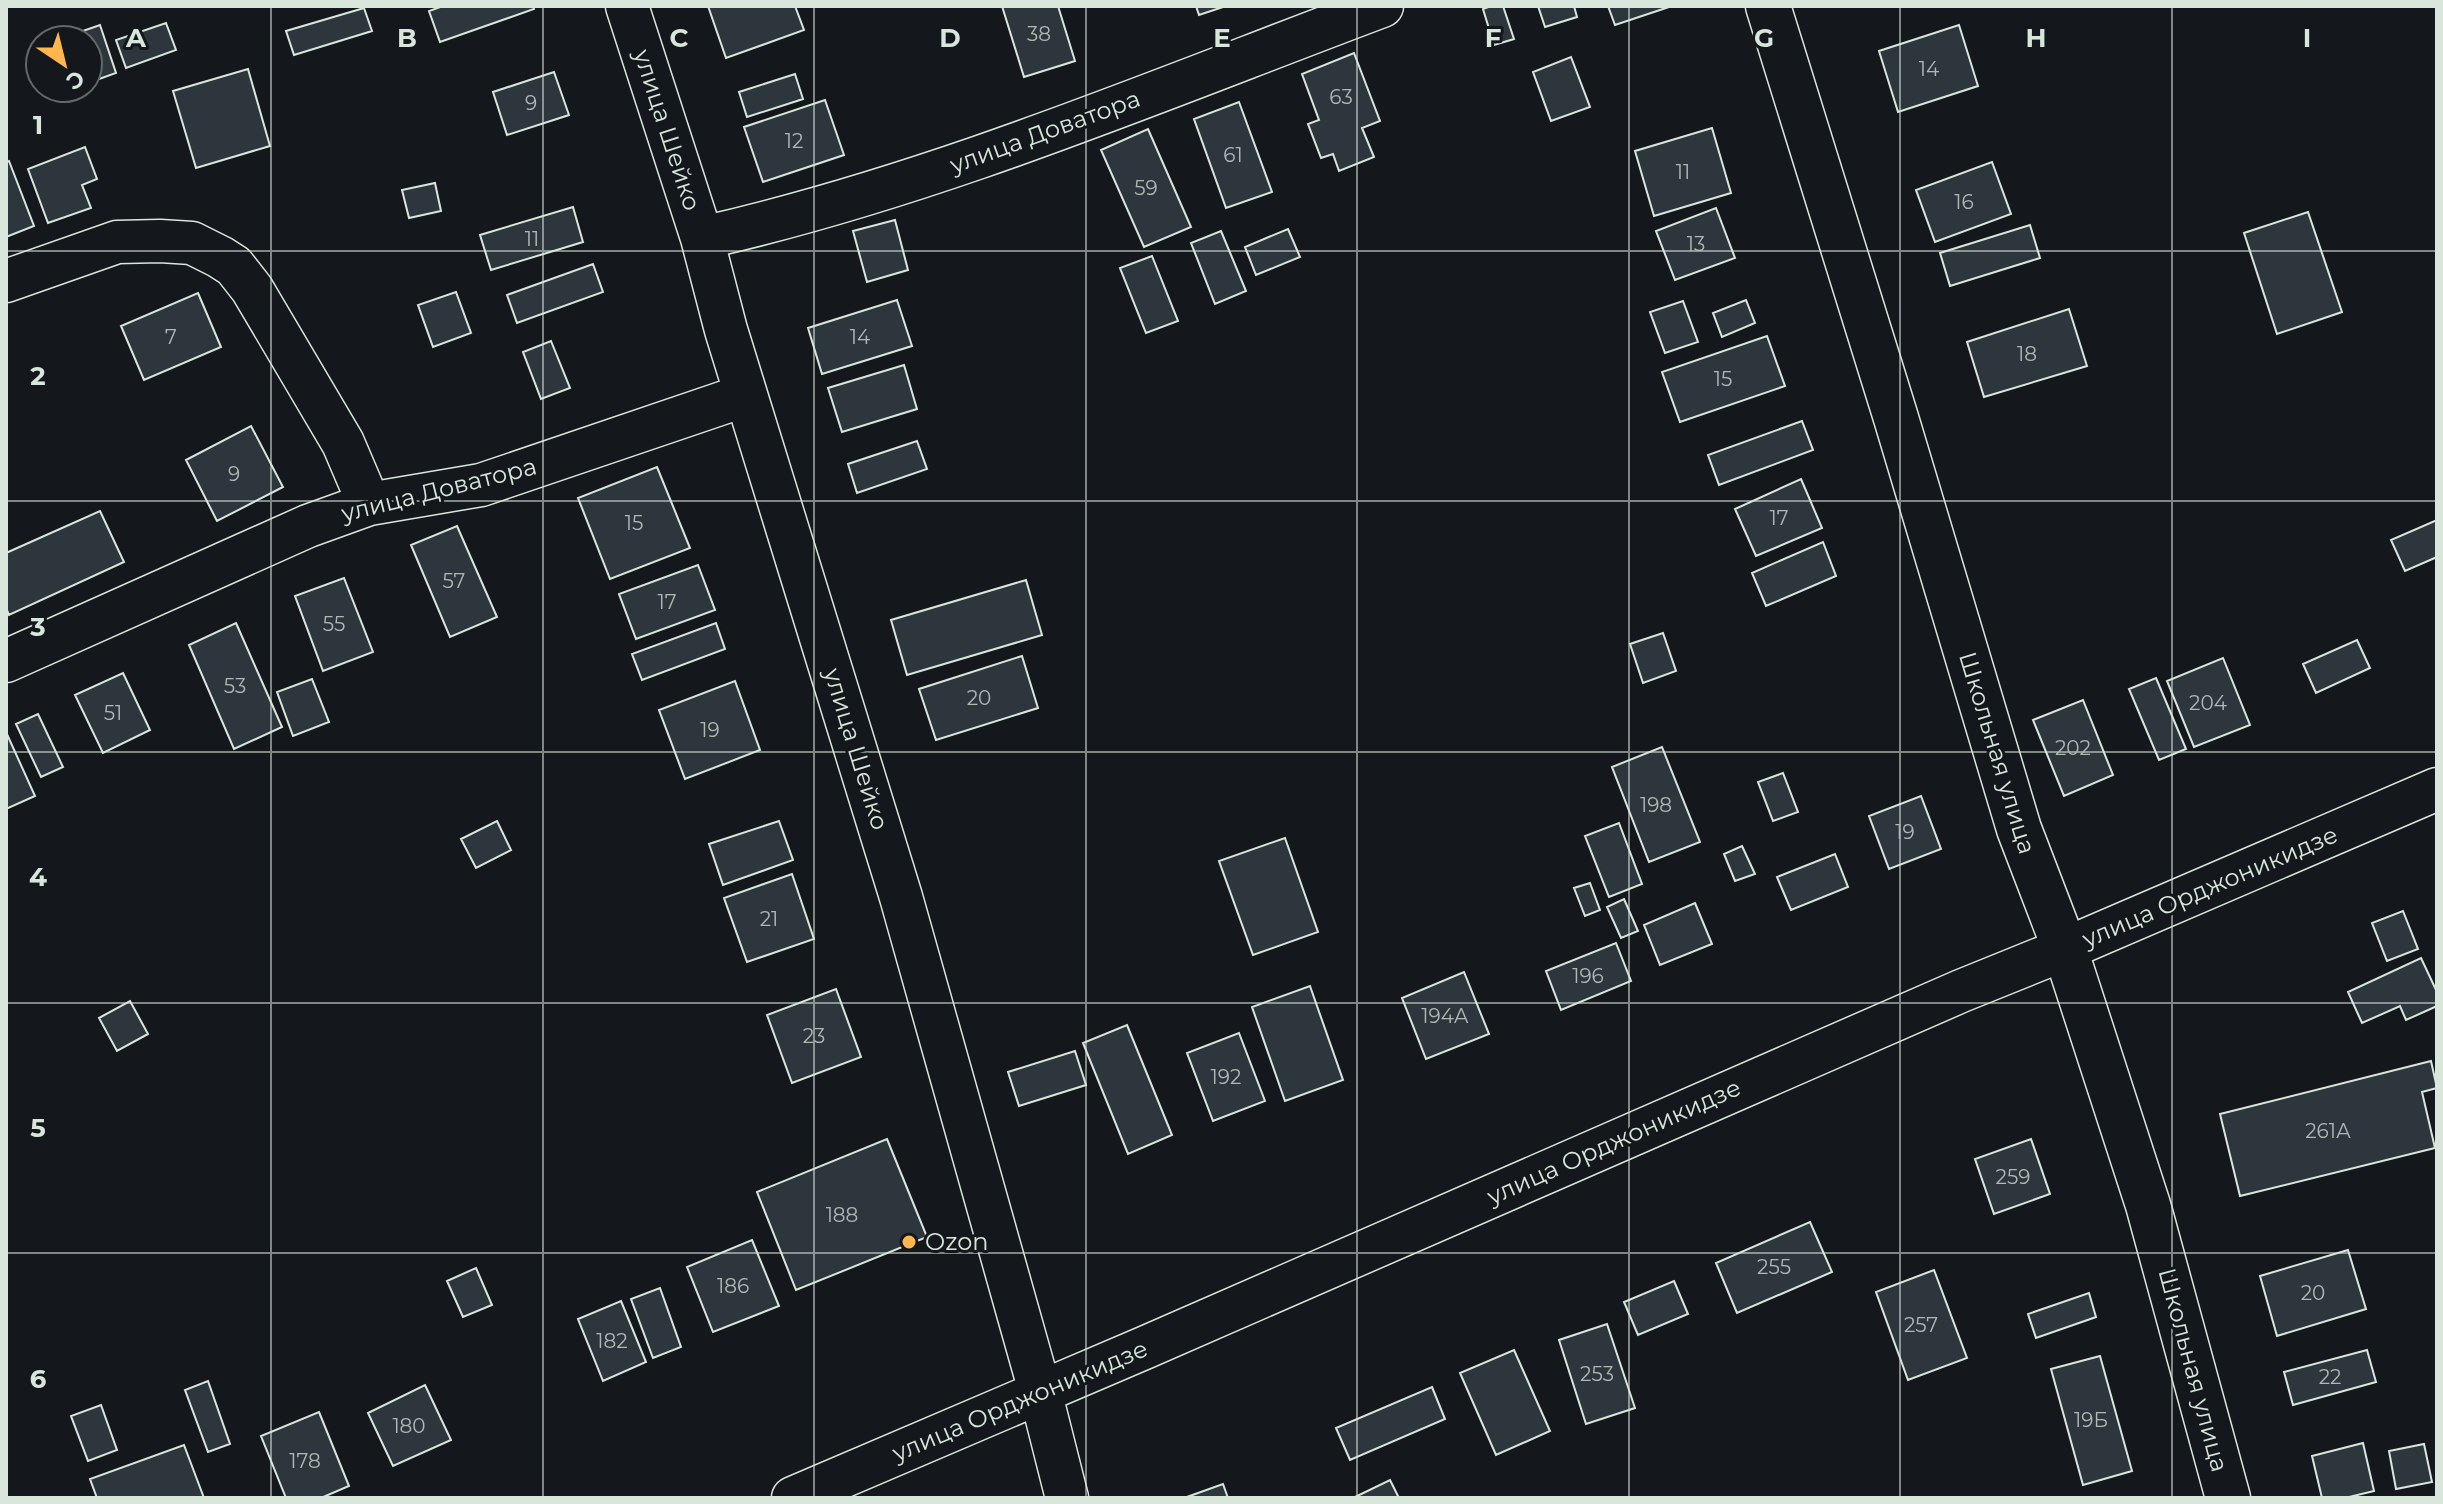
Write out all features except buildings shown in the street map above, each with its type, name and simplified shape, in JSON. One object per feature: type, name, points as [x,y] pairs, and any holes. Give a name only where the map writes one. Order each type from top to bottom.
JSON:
[{"type":"street","name":"улица Шейко","points":[[627,6],[702,238],[726,330],[901,897],[1040,1391],[1067,1498]]},
{"type":"street","name":"улица Доватора","points":[[702,238],[763,224],[969,162],[1382,6]]},
{"type":"street","name":"Школьная улица","points":[[1768,6],[2019,829],[2065,949],[2148,1205],[2228,1498]]},
{"type":"street","points":[[6,281],[117,242],[192,243],[220,257],[234,266],[252,289],[343,443],[369,504]]},
{"type":"street","name":"улица Доватора","points":[[6,661],[308,526],[369,504],[481,485],[746,395]]},
{"type":"street","name":"улица Орджоникидзе","points":[[793,1498],[1961,991],[2437,789]]},
{"type":"place","name":"Ozon","points":[[909,1242]]}]
